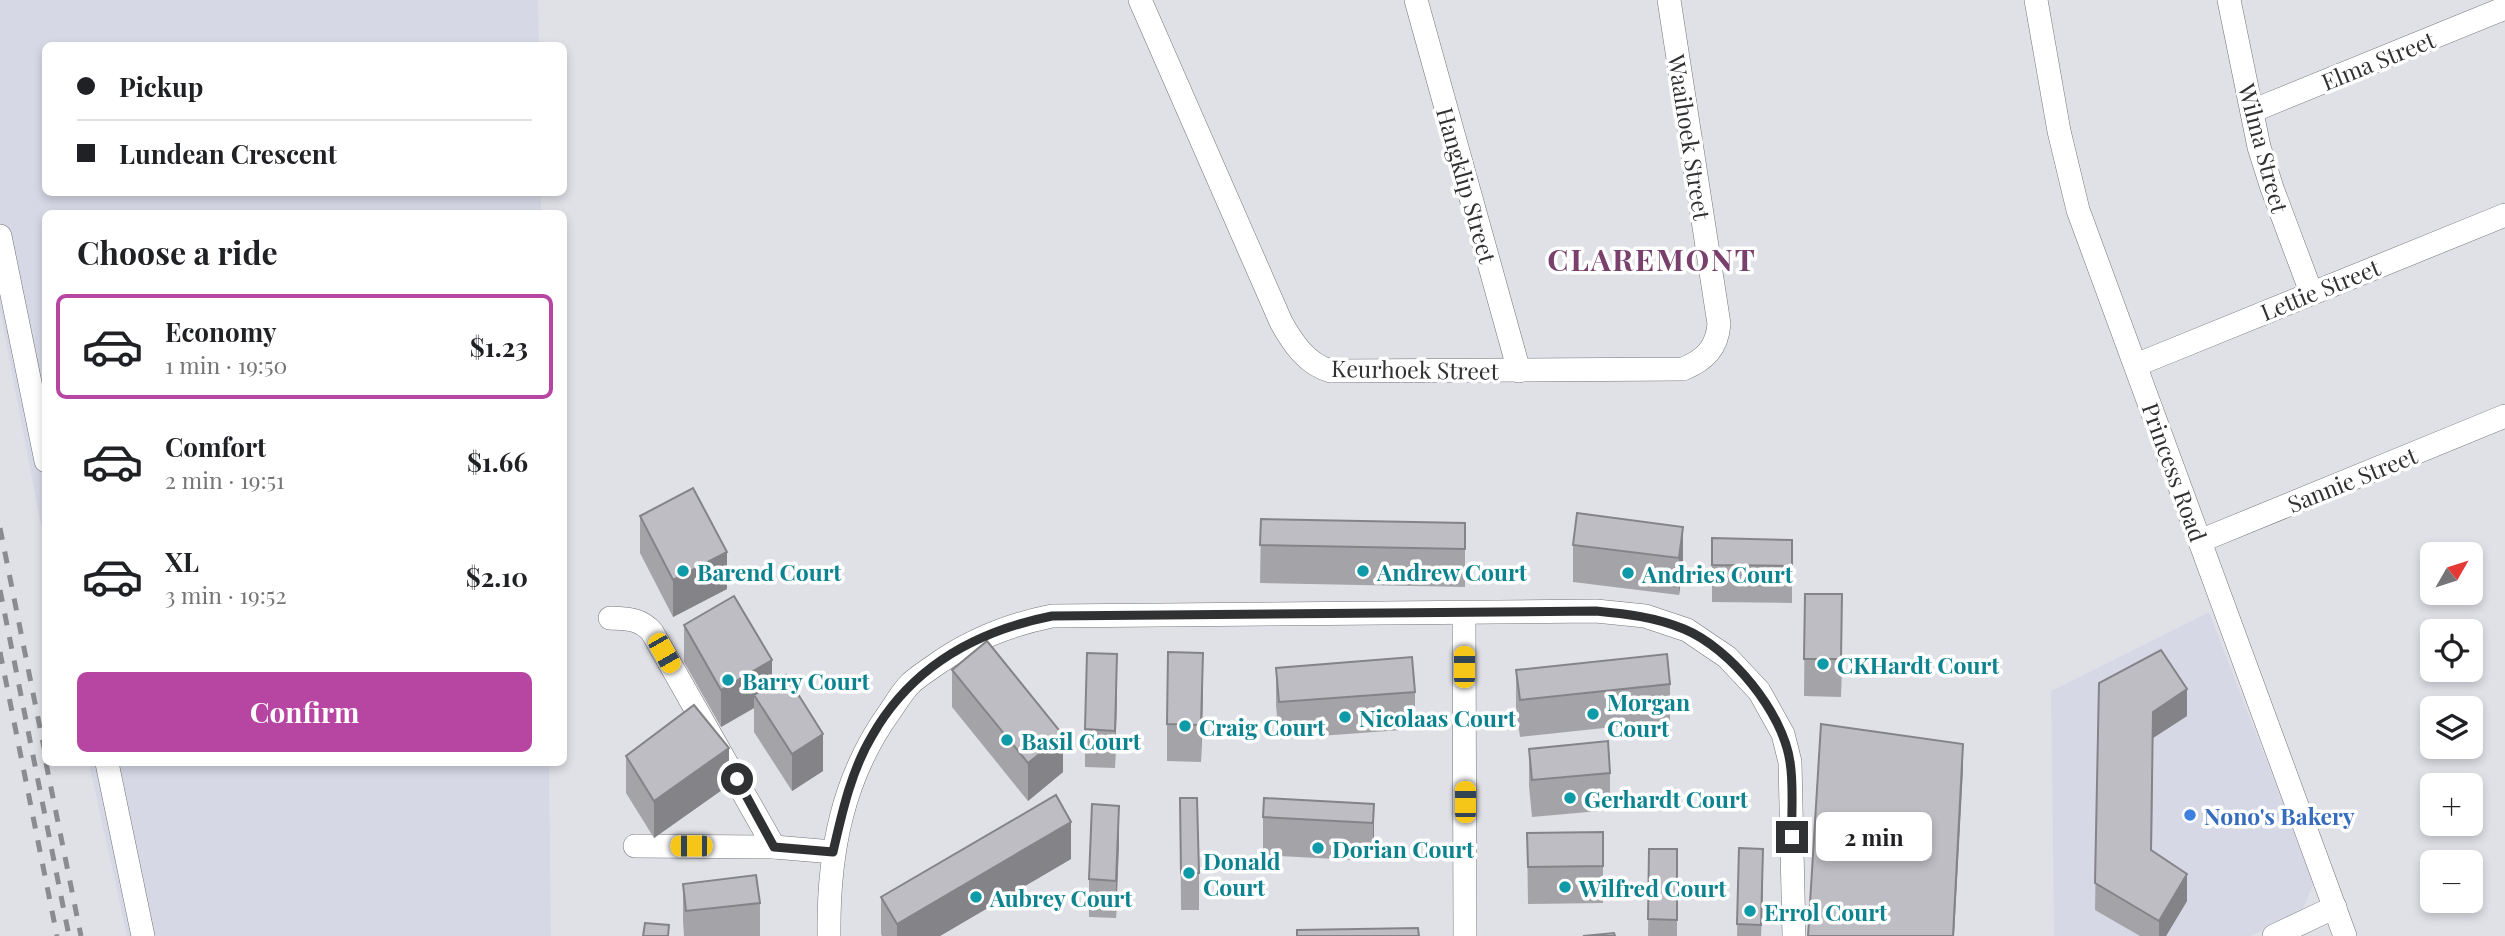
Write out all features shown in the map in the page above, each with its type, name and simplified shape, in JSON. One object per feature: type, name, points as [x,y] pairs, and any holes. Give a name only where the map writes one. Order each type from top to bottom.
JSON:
[{"type":"street","name":"Keurhoek Street","points":[[1140,0],[1281,322],[1292,341],[1322,369],[1683,369],[1708,354]]},
{"type":"street","name":"Hangklip Street","points":[[1416,0],[1519,371]]},
{"type":"street","name":"Waaihoek Street","points":[[1669,0],[1719,324],[1717,340],[1708,354]]},
{"type":"street","name":"Princess Road","points":[[2036,0],[2059,131],[2078,210],[2345,936]]},
{"type":"street","name":"Wilma Street","points":[[2229,0],[2259,147],[2311,292]]},
{"type":"street","name":"Elma Street","points":[[2252,111],[2505,8]]},
{"type":"street","name":"Lettie Street","points":[[2136,365],[2505,215]]},
{"type":"street","points":[[0,236],[42,441]]},
{"type":"street","name":"Sannie Street","points":[[2200,541],[2505,416]]},
{"type":"street","points":[[829,936],[833,852],[847,795],[872,736],[910,684],[959,648],[1003,628],[1052,616],[1596,611],[1645,616],[1687,630],[1727,657],[1759,691],[1783,734],[1790,762],[1794,936]]},
{"type":"street","points":[[1464,614],[1465,936]]},
{"type":"street","points":[[610,618],[641,622],[652,632],[774,847]]},
{"type":"street","points":[[108,766],[143,936]]},
{"type":"street","points":[[635,846],[774,847],[833,852]]},
{"type":"street","points":[[2274,936],[2334,907]]},
{"type":"shaded area","points":[[0,0],[538,0],[539,42],[42,42],[42,196],[541,196],[541,210],[42,210],[42,531],[0,310]]},
{"type":"shaded area","points":[[2209,612],[2314,883],[2301,913],[2250,936],[2054,936],[2051,691]]},
{"type":"shaded area","points":[[90,766],[549,766],[551,936],[127,936]]},
{"type":"building","points":[[693,488],[727,552],[673,580],[640,516]]},
{"type":"building","points":[[1577,513],[1683,527],[1679,558],[1573,545]]},
{"type":"building","points":[[1261,519],[1465,523],[1465,549],[1260,545]]},
{"type":"building","points":[[1712,538],[1792,540],[1792,566],[1712,565]]},
{"type":"building","points":[[1805,594],[1842,594],[1841,659],[1804,659]]},
{"type":"building","points":[[734,596],[772,660],[721,690],[684,625]]},
{"type":"building","points":[[987,641],[1063,735],[1028,763],[952,670]]},
{"type":"building","points":[[2161,650],[2187,689],[2153,712],[2151,850],[2187,874],[2159,921],[2095,883],[2099,683]]},
{"type":"building","points":[[1168,652],[1203,653],[1201,725],[1167,724]]},
{"type":"building","points":[[1087,653],[1117,654],[1115,731],[1085,729]]},
{"type":"building","points":[[1667,654],[1670,684],[1520,700],[1516,670]]},
{"type":"building","points":[[1412,657],[1415,692],[1279,702],[1276,668]]},
{"type":"building","points":[[786,675],[823,734],[792,754],[754,695]]},
{"type":"building","points":[[694,705],[729,748],[654,801],[626,756]]},
{"type":"building","points":[[1821,724],[1963,744],[1953,936],[1808,936]]},
{"type":"building","points":[[1608,741],[1610,773],[1532,780],[1529,749]]},
{"type":"building","points":[[1056,795],[1071,822],[897,924],[881,897]]},
{"type":"building","points":[[1180,798],[1197,798],[1199,873],[1181,873]]},
{"type":"building","points":[[1264,798],[1374,804],[1373,823],[1263,817]]},
{"type":"building","points":[[1092,804],[1119,806],[1116,881],[1089,879]]},
{"type":"building","points":[[1603,832],[1603,866],[1528,867],[1527,833]]},
{"type":"building","points":[[1739,848],[1763,849],[1761,925],[1737,924]]},
{"type":"building","points":[[1649,849],[1677,849],[1677,920],[1648,919]]},
{"type":"building","points":[[756,875],[760,903],[686,911],[683,884]]},
{"type":"building","points":[[645,923],[669,925],[668,936],[643,936]]},
{"type":"building","points":[[1418,928],[1419,936],[1297,936],[1297,930]]},
{"type":"building","points":[[1614,933],[1615,936],[1583,936]]},
{"type":"railway","points":[[0,528],[42,738]]},
{"type":"railway","points":[[0,590],[69,936]]},
{"type":"railway","points":[[0,652],[57,936]]},
{"type":"railway","points":[[47,766],[81,936]]},
{"type":"place","name":"Barend Court","points":[[683,571]]},
{"type":"place","name":"Andrew Court","points":[[1363,571]]},
{"type":"place","name":"Andries Court","points":[[1628,573]]},
{"type":"place","name":"CKHardt Court","points":[[1823,664]]},
{"type":"place","name":"Barry Court","points":[[728,680]]},
{"type":"place","name":"Morgan Court","points":[[1593,714]]},
{"type":"place","name":"Nicolaas Court","points":[[1345,717]]},
{"type":"place","name":"Craig Court","points":[[1185,726]]},
{"type":"place","name":"Basil Court","points":[[1007,740]]},
{"type":"place","name":"Gerhardt Court","points":[[1570,798]]},
{"type":"place","name":"Nono's Bakery","points":[[2190,815]]},
{"type":"place","name":"Dorian Court","points":[[1318,848]]},
{"type":"place","name":"Donald Court","points":[[1189,873]]},
{"type":"place","name":"Wilfred Court","points":[[1565,887]]},
{"type":"place","name":"Aubrey Court","points":[[976,897]]},
{"type":"place","name":"Errol Court","points":[[1750,911]]},
{"type":"district","name":"CLAREMONT","points":[[1652,259]]},
{"type":"route","points":[[737,779],[774,847],[833,852],[847,795],[872,736],[910,684],[959,648],[1003,628],[1052,616],[1596,611],[1645,616],[1687,630],[1727,657],[1759,691],[1783,734],[1790,762],[1792,837]]}]
